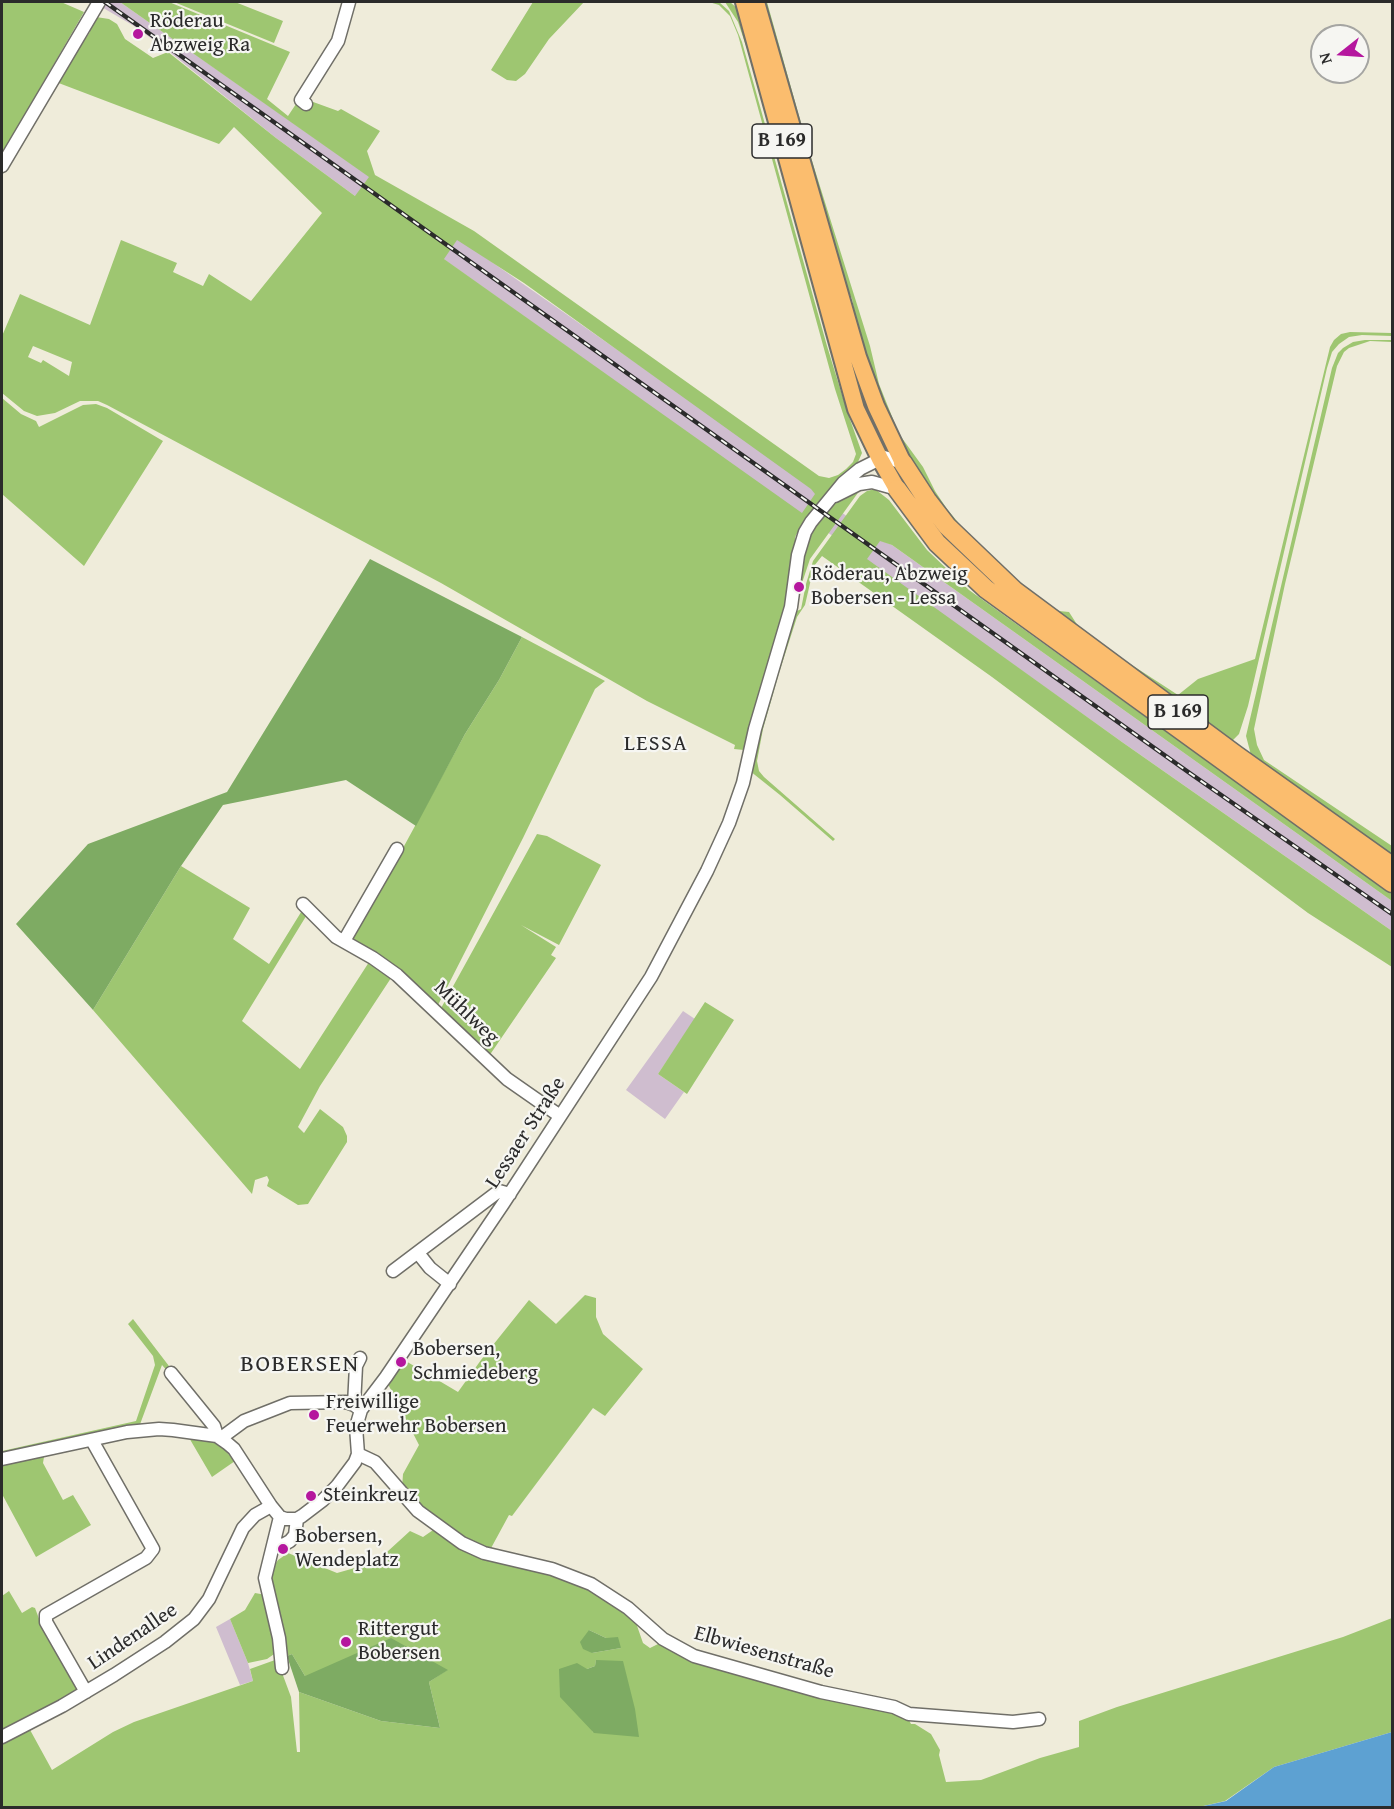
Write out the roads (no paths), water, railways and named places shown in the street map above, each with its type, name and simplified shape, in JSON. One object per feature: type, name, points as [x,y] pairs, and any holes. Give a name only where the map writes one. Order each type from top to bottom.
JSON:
[{"type":"highway","name":"B 169","points":[[903,463],[947,526],[1015,591],[1236,755],[1392,866]]},
{"type":"highway","name":"B 169","points":[[897,489],[937,543],[986,589],[1392,883]]},
{"type":"main road","name":"B 169","points":[[744,2],[856,409],[879,459],[897,489]]},
{"type":"main road","name":"B 169","points":[[756,2],[855,346],[876,406],[903,463]]},
{"type":"street","points":[[2,166],[99,2]]},
{"type":"street","points":[[306,104],[302,100],[338,41],[349,2]]},
{"type":"street","points":[[860,469],[867,455],[867,434]]},
{"type":"street","points":[[879,459],[892,458],[903,463]]},
{"type":"street","name":"Lessaer Straße","points":[[358,1454],[356,1427],[358,1408],[450,1284],[510,1194],[651,977],[707,871],[738,800],[754,729],[791,607],[801,544],[811,522],[843,483],[860,469],[879,459]]},
{"type":"street","points":[[831,498],[859,484],[872,482],[897,489]]},
{"type":"street","points":[[344,941],[397,849]]},
{"type":"street","name":"Mühlweg","points":[[303,904],[327,929],[397,975],[500,1073],[560,1116]]},
{"type":"street","points":[[393,1271],[499,1191],[510,1194]]},
{"type":"street","points":[[418,1253],[430,1268],[450,1284]]},
{"type":"street","points":[[2,1459],[128,1432],[159,1429],[219,1437],[244,1421],[284,1405],[346,1402],[358,1408],[356,1366],[360,1358]]},
{"type":"street","points":[[171,1373],[214,1426],[219,1437],[234,1449],[271,1506],[288,1518],[295,1535],[283,1545],[274,1543]]},
{"type":"street","points":[[86,1692],[46,1622],[46,1615],[147,1558],[153,1549],[94,1444],[94,1440]]},
{"type":"street","points":[[282,1668],[279,1638],[265,1578],[274,1543],[288,1518],[323,1500],[337,1486],[355,1462],[358,1454]]},
{"type":"street","name":"Elbwiesenstraße","points":[[358,1454],[375,1462],[418,1511],[462,1543],[484,1553],[552,1569],[591,1584],[628,1608],[663,1639],[694,1656],[821,1692],[894,1707],[909,1714],[1002,1721],[1039,1719]]},
{"type":"street","name":"Lindenallee","points":[[2,1737],[86,1692],[142,1658],[194,1619],[208,1599],[243,1528],[255,1515],[271,1506]]},
{"type":"water","points":[[1392,1732],[1392,1807],[1199,1807],[1226,1801],[1274,1767]]},
{"type":"railway","points":[[105,2],[1191,774],[1392,914]]},
{"type":"place","name":"Röderau Abzweig Ra","points":[[138,34]]},
{"type":"place","name":"Röderau, Abzweig Bobersen - Lessa","points":[[799,587]]},
{"type":"place","name":"Bobersen, Schmiedeberg","points":[[401,1362]]},
{"type":"place","name":"Freiwillige Feuerwehr Bobersen","points":[[314,1415]]},
{"type":"place","name":"Steinkreuz","points":[[311,1496]]},
{"type":"place","name":"Bobersen, Wendeplatz","points":[[283,1549]]},
{"type":"place","name":"Rittergut Bobersen","points":[[346,1642]]},
{"type":"district","name":"LESSA","points":[[656,744]]},
{"type":"district","name":"BOBERSEN","points":[[300,1365]]}]
